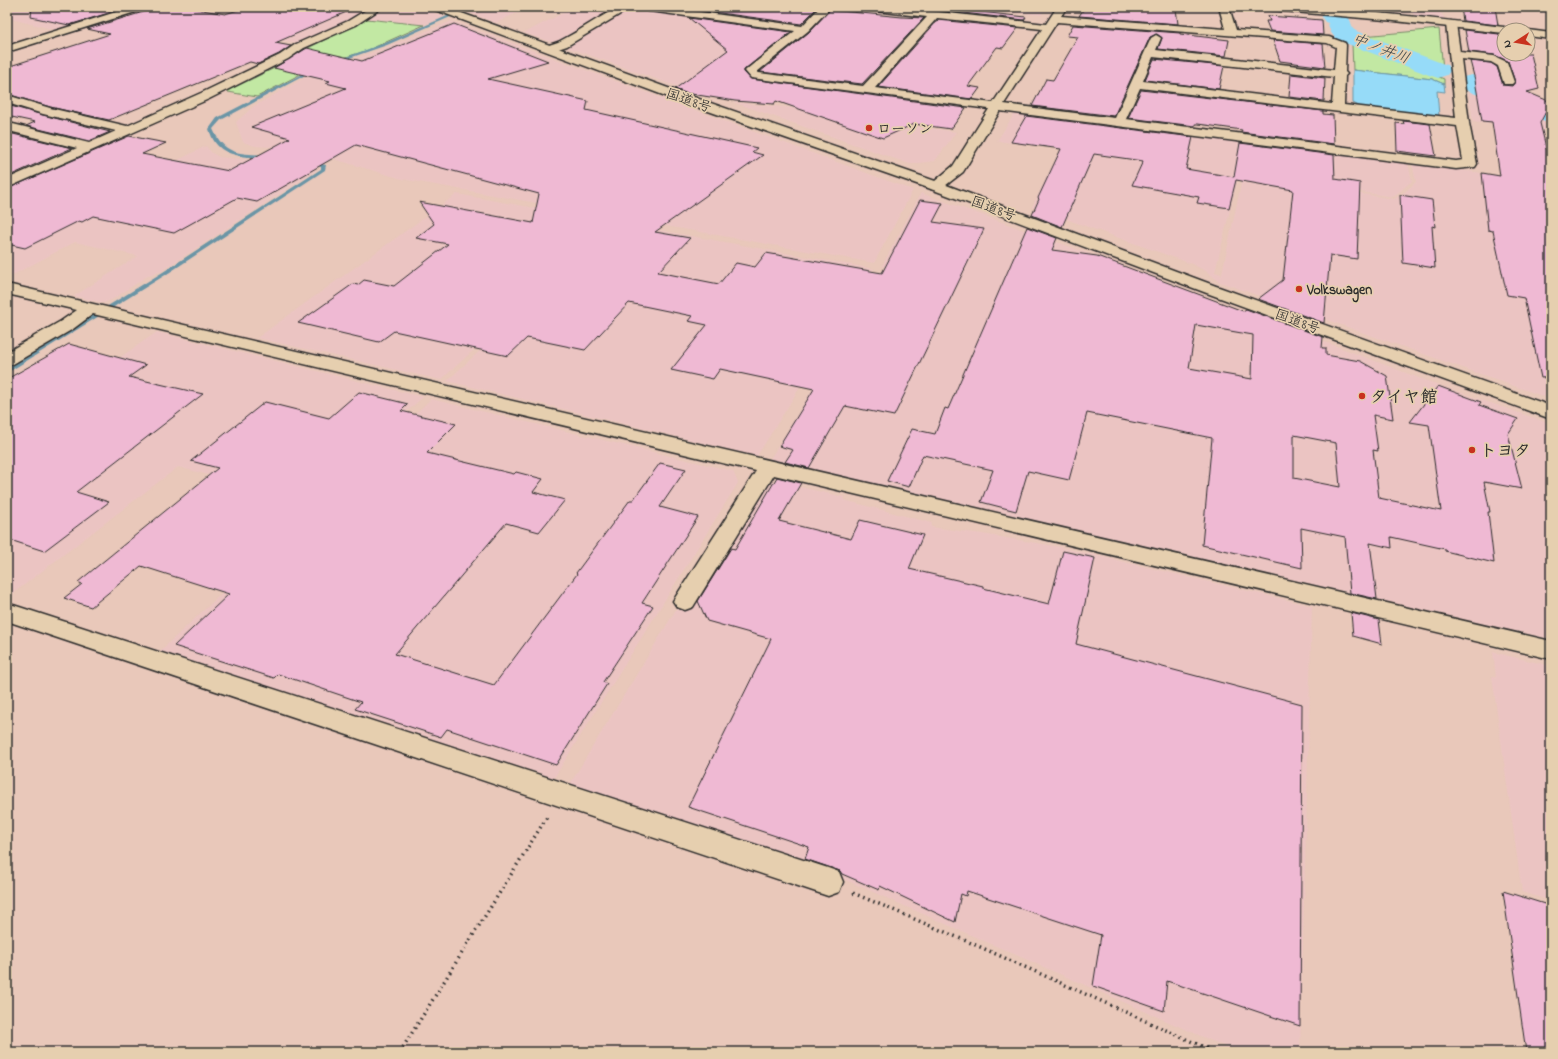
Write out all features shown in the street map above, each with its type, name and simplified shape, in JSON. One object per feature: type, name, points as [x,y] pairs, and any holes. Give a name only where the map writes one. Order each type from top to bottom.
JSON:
[{"type":"main road","points":[[7,49],[142,7]]},
{"type":"main road","points":[[7,184],[260,70],[284,57],[300,46],[352,23],[378,7]]},
{"type":"main road","name":"国道8号","points":[[436,7],[549,49],[936,186],[1203,286],[1551,412]]},
{"type":"main road","points":[[549,49],[563,44],[606,17],[627,7]]},
{"type":"main road","points":[[642,7],[804,29]]},
{"type":"main road","points":[[826,7],[804,29],[751,71],[755,76],[867,89],[1456,165],[1470,164],[1463,123],[1452,24]]},
{"type":"main road","points":[[868,7],[934,15],[1052,23],[1160,27],[1329,40],[1341,45],[1341,74],[1338,108]]},
{"type":"main road","points":[[936,186],[958,169],[997,106],[1062,7]]},
{"type":"main road","points":[[1224,7],[1231,32]]},
{"type":"main road","points":[[1272,7],[1496,29]]},
{"type":"main road","points":[[867,89],[934,15]]},
{"type":"main road","points":[[1119,122],[1160,27]]},
{"type":"main road","points":[[1536,34],[1551,36]]},
{"type":"main road","points":[[1150,53],[1341,74]]},
{"type":"main road","points":[[1455,55],[1494,59],[1503,64],[1508,82]]},
{"type":"main road","points":[[1135,84],[1463,123]]},
{"type":"main road","points":[[7,99],[47,111],[129,130]]},
{"type":"main road","points":[[7,129],[13,128],[89,147]]},
{"type":"main road","points":[[7,289],[1551,650]]},
{"type":"main road","points":[[7,360],[67,325],[99,310]]},
{"type":"main road","points":[[685,601],[769,468]]},
{"type":"main road","points":[[7,612],[828,882]]},
{"type":"path","points":[[400,1052],[561,794]]},
{"type":"path","points":[[828,882],[978,946],[1216,1052]]},
{"type":"shaded area","points":[[19,7],[126,8],[56,30],[7,18],[7,11]]},
{"type":"shaded area","points":[[283,7],[374,7],[348,23],[302,43],[257,38]]},
{"type":"shaded area","points":[[419,7],[445,17],[424,25],[367,19],[376,13]]},
{"type":"shaded area","points":[[479,7],[529,7],[496,23],[467,12]]},
{"type":"shaded area","points":[[575,7],[620,7],[557,44],[524,33]]},
{"type":"shaded area","points":[[966,7],[1047,7],[1041,15],[997,10],[989,19],[958,16]]},
{"type":"shaded area","points":[[1409,7],[1437,7],[1445,19],[1415,16]]},
{"type":"shaded area","points":[[627,8],[640,8],[797,29],[711,96],[681,88],[564,46]]},
{"type":"shaded area","points":[[452,21],[913,190],[874,263],[402,179],[330,158],[289,148],[255,146],[243,142],[236,122],[254,106],[313,73],[363,56]]},
{"type":"shaded area","points":[[1468,86],[1551,117],[1551,133],[1549,131],[1473,121]]},
{"type":"shaded area","points":[[733,102],[815,110],[956,132],[935,161],[910,164]]},
{"type":"shaded area","points":[[1021,112],[1043,115],[1028,145],[997,141],[1015,113]]},
{"type":"shaded area","points":[[1135,127],[1408,163],[1412,181],[1393,197],[1239,173],[1215,272],[1221,274],[1221,278],[1243,175],[1394,199],[1416,182],[1412,163],[1551,183],[1551,399],[1220,282],[1206,271],[1192,264],[1032,207],[1060,150],[1128,159]]},
{"type":"shaded area","points":[[206,146],[212,153],[219,157],[293,163],[317,170],[160,272],[149,275],[113,299],[104,303],[74,296],[138,256],[75,242],[7,278],[7,246]]},
{"type":"shaded area","points":[[921,193],[1096,256],[1094,256],[1419,378],[1551,424],[1551,639],[770,459],[885,270],[941,278],[882,266]]},
{"type":"shaded area","points":[[457,194],[613,222],[441,380],[257,338]]},
{"type":"shaded area","points":[[619,223],[874,269],[757,456],[447,381]]},
{"type":"shaded area","points":[[157,332],[423,397],[308,501],[178,467],[7,598],[7,435]]},
{"type":"shaded area","points":[[431,399],[733,471],[738,483],[554,778],[160,651]]},
{"type":"shaded area","points":[[773,481],[844,497],[844,500],[932,523],[931,527],[1060,547],[1312,606],[1300,1052],[1235,1051],[800,860],[570,784],[677,608],[695,604],[766,485]]},
{"type":"shaded area","points":[[1493,652],[1551,666],[1551,901],[1522,892],[1492,676],[1496,677]]},
{"type":"green space","points":[[367,19],[424,25],[366,51],[316,66],[257,97],[228,92],[229,90],[287,62],[308,48]]},
{"type":"green space","points":[[1439,29],[1443,69],[1360,39],[1363,36]]},
{"type":"green space","points":[[1354,43],[1444,79],[1444,84],[1432,79],[1353,70],[1352,44]]},
{"type":"water","points":[[1353,70],[1432,79],[1444,84],[1445,92],[1437,91],[1439,116],[1361,107],[1353,103]]},
{"type":"building","points":[[32,7],[88,7],[112,12],[69,25],[31,17]]},
{"type":"building","points":[[160,7],[186,7],[225,14],[248,7],[358,7],[275,43],[291,46],[279,54],[258,64],[250,62],[109,120],[50,107],[7,94],[7,67],[110,34],[87,29]]},
{"type":"building","points":[[676,7],[800,7],[816,9],[801,24]]},
{"type":"building","points":[[964,7],[962,10],[1026,17],[1024,20],[920,8]]},
{"type":"building","points":[[1085,7],[1171,7],[1176,9],[1178,24],[1079,16]]},
{"type":"building","points":[[1461,7],[1495,7],[1498,22],[1496,22],[1496,25],[1463,21]]},
{"type":"building","points":[[830,10],[924,18],[862,84],[760,72],[809,32]]},
{"type":"building","points":[[1268,16],[1322,20],[1323,35],[1270,31],[1266,21],[1270,21]]},
{"type":"building","points":[[689,18],[791,32],[744,70],[744,72],[751,79],[966,108],[951,129],[914,124],[883,138],[776,101],[774,104],[735,101],[685,93],[675,89],[728,50]]},
{"type":"building","points":[[938,20],[1018,28],[1003,48],[997,47],[968,86],[980,88],[972,99],[878,87]]},
{"type":"building","points":[[454,24],[548,61],[488,79],[588,101],[586,110],[757,148],[752,152],[763,155],[655,232],[690,238],[658,272],[719,284],[736,263],[755,267],[766,253],[882,273],[920,200],[943,203],[933,222],[984,229],[894,416],[845,406],[809,468],[785,462],[793,450],[779,446],[814,389],[720,369],[713,379],[671,370],[707,325],[688,321],[692,316],[629,303],[585,350],[527,338],[508,356],[394,331],[379,342],[298,323],[353,284],[358,285],[364,280],[394,286],[448,244],[416,238],[434,224],[419,202],[533,223],[539,194],[356,145],[257,202],[237,198],[174,233],[93,216],[82,222],[79,221],[25,248],[7,244],[7,189],[129,136],[166,143],[142,154],[229,171],[290,138],[251,127],[346,88],[326,83],[330,81],[274,68],[307,48],[362,61]]},
{"type":"building","points":[[1073,25],[1180,33],[1229,40],[1226,56],[1158,49],[1162,38],[1157,34],[1150,37],[1114,116],[1032,106],[1046,79],[1053,80],[1078,37],[1067,36]]},
{"type":"building","points":[[1465,30],[1496,34],[1496,56],[1469,52]]},
{"type":"building","points":[[1273,40],[1323,44],[1325,67],[1280,61]]},
{"type":"building","points":[[1154,59],[1224,66],[1219,89],[1145,80]]},
{"type":"building","points":[[1470,61],[1491,63],[1497,67],[1503,85],[1512,86],[1515,82],[1508,62],[1533,62],[1539,89],[1527,92],[1551,102],[1540,123],[1551,168],[1551,377],[1541,378],[1524,298],[1507,295],[1493,231],[1488,230],[1482,173],[1500,176],[1492,122],[1482,121]]},
{"type":"building","points":[[1291,74],[1325,78],[1324,101],[1289,97]]},
{"type":"building","points":[[1141,90],[1323,111],[1323,114],[1333,115],[1334,144],[1241,132],[1242,130],[1198,124],[1195,124],[1195,126],[1128,118]]},
{"type":"building","points":[[7,105],[110,132],[89,141],[26,126],[35,122],[7,116]]},
{"type":"building","points":[[1026,116],[1193,137],[1186,169],[1234,177],[1240,143],[1334,155],[1335,179],[1360,183],[1357,259],[1330,255],[1324,323],[1258,299],[1283,280],[1293,190],[1236,180],[1229,208],[1197,203],[1199,197],[1132,185],[1143,161],[1094,154],[1062,227],[1032,215],[1039,199],[1038,198],[1061,149],[1011,142]]},
{"type":"building","points":[[1403,121],[1430,124],[1436,156],[1397,151],[1396,123],[1404,124]]},
{"type":"building","points":[[7,134],[13,134],[72,148],[7,177]]},
{"type":"building","points":[[1400,195],[1432,200],[1435,227],[1432,226],[1435,268],[1403,263]]},
{"type":"building","points":[[1027,227],[1057,238],[1052,250],[1097,256],[1243,311],[1246,309],[1323,337],[1322,348],[1326,348],[1326,355],[1360,361],[1387,376],[1393,419],[1373,415],[1378,451],[1373,450],[1379,498],[1441,511],[1429,425],[1410,422],[1438,386],[1481,402],[1479,405],[1518,419],[1508,434],[1522,489],[1484,482],[1490,512],[1488,512],[1494,563],[1445,551],[1445,549],[1391,537],[1392,548],[1370,543],[1377,599],[1350,593],[1345,537],[1301,528],[1302,568],[1202,545],[1212,438],[1087,413],[1069,480],[1028,471],[1016,511],[981,502],[993,470],[923,455],[909,487],[887,481],[912,429],[935,434],[945,408],[948,409]],"holes":[[[1196,325],[1253,335],[1252,379],[1189,368]],[[1294,435],[1336,443],[1340,487],[1294,478]]]},
{"type":"building","points":[[69,344],[146,365],[129,377],[203,394],[76,492],[109,502],[44,551],[7,539],[7,379]]},
{"type":"building","points":[[359,392],[408,404],[401,411],[456,424],[427,453],[514,474],[516,472],[543,479],[533,492],[565,500],[539,532],[506,523],[395,654],[494,685],[630,500],[633,500],[660,463],[686,469],[660,507],[698,517],[642,603],[653,606],[603,682],[607,684],[556,765],[447,729],[441,737],[355,709],[361,702],[278,674],[274,678],[174,646],[229,594],[141,566],[91,607],[64,598],[82,584],[78,582],[218,468],[191,461],[265,402],[329,418]]},
{"type":"building","points":[[777,477],[801,483],[779,521],[851,539],[860,520],[923,535],[909,569],[983,586],[983,588],[1049,604],[1063,551],[1095,558],[1076,644],[1302,704],[1300,1026],[1167,981],[1164,1011],[1093,986],[1101,935],[967,891],[966,896],[961,894],[955,922],[880,886],[879,890],[842,874],[840,871],[805,859],[809,847],[688,807],[771,639],[707,621],[698,601],[731,548],[735,549]]},
{"type":"building","points":[[1351,613],[1379,620],[1382,644],[1353,636]]},
{"type":"building","points":[[1503,891],[1551,906],[1551,1052],[1526,1052]]},
{"type":"waterway","points":[[337,61],[386,44],[471,7]]},
{"type":"waterway","name":"中ノ井川","points":[[1333,17],[1339,19],[1342,32],[1348,36],[1438,70]]},
{"type":"waterway","points":[[268,156],[233,153],[226,150],[220,146],[211,129],[219,119],[313,70]]},
{"type":"waterway","name":"中ノ井川","points":[[1472,83],[1551,114]]},
{"type":"waterway","points":[[7,371],[165,273],[323,170],[324,166],[311,163]]},
{"type":"place","name":"ローソン","points":[[869,128]]},
{"type":"place","name":"Volkswagen","points":[[1299,289]]},
{"type":"place","name":"タイヤ館","points":[[1362,396]]},
{"type":"place","name":"トヨタ","points":[[1472,450]]}]
